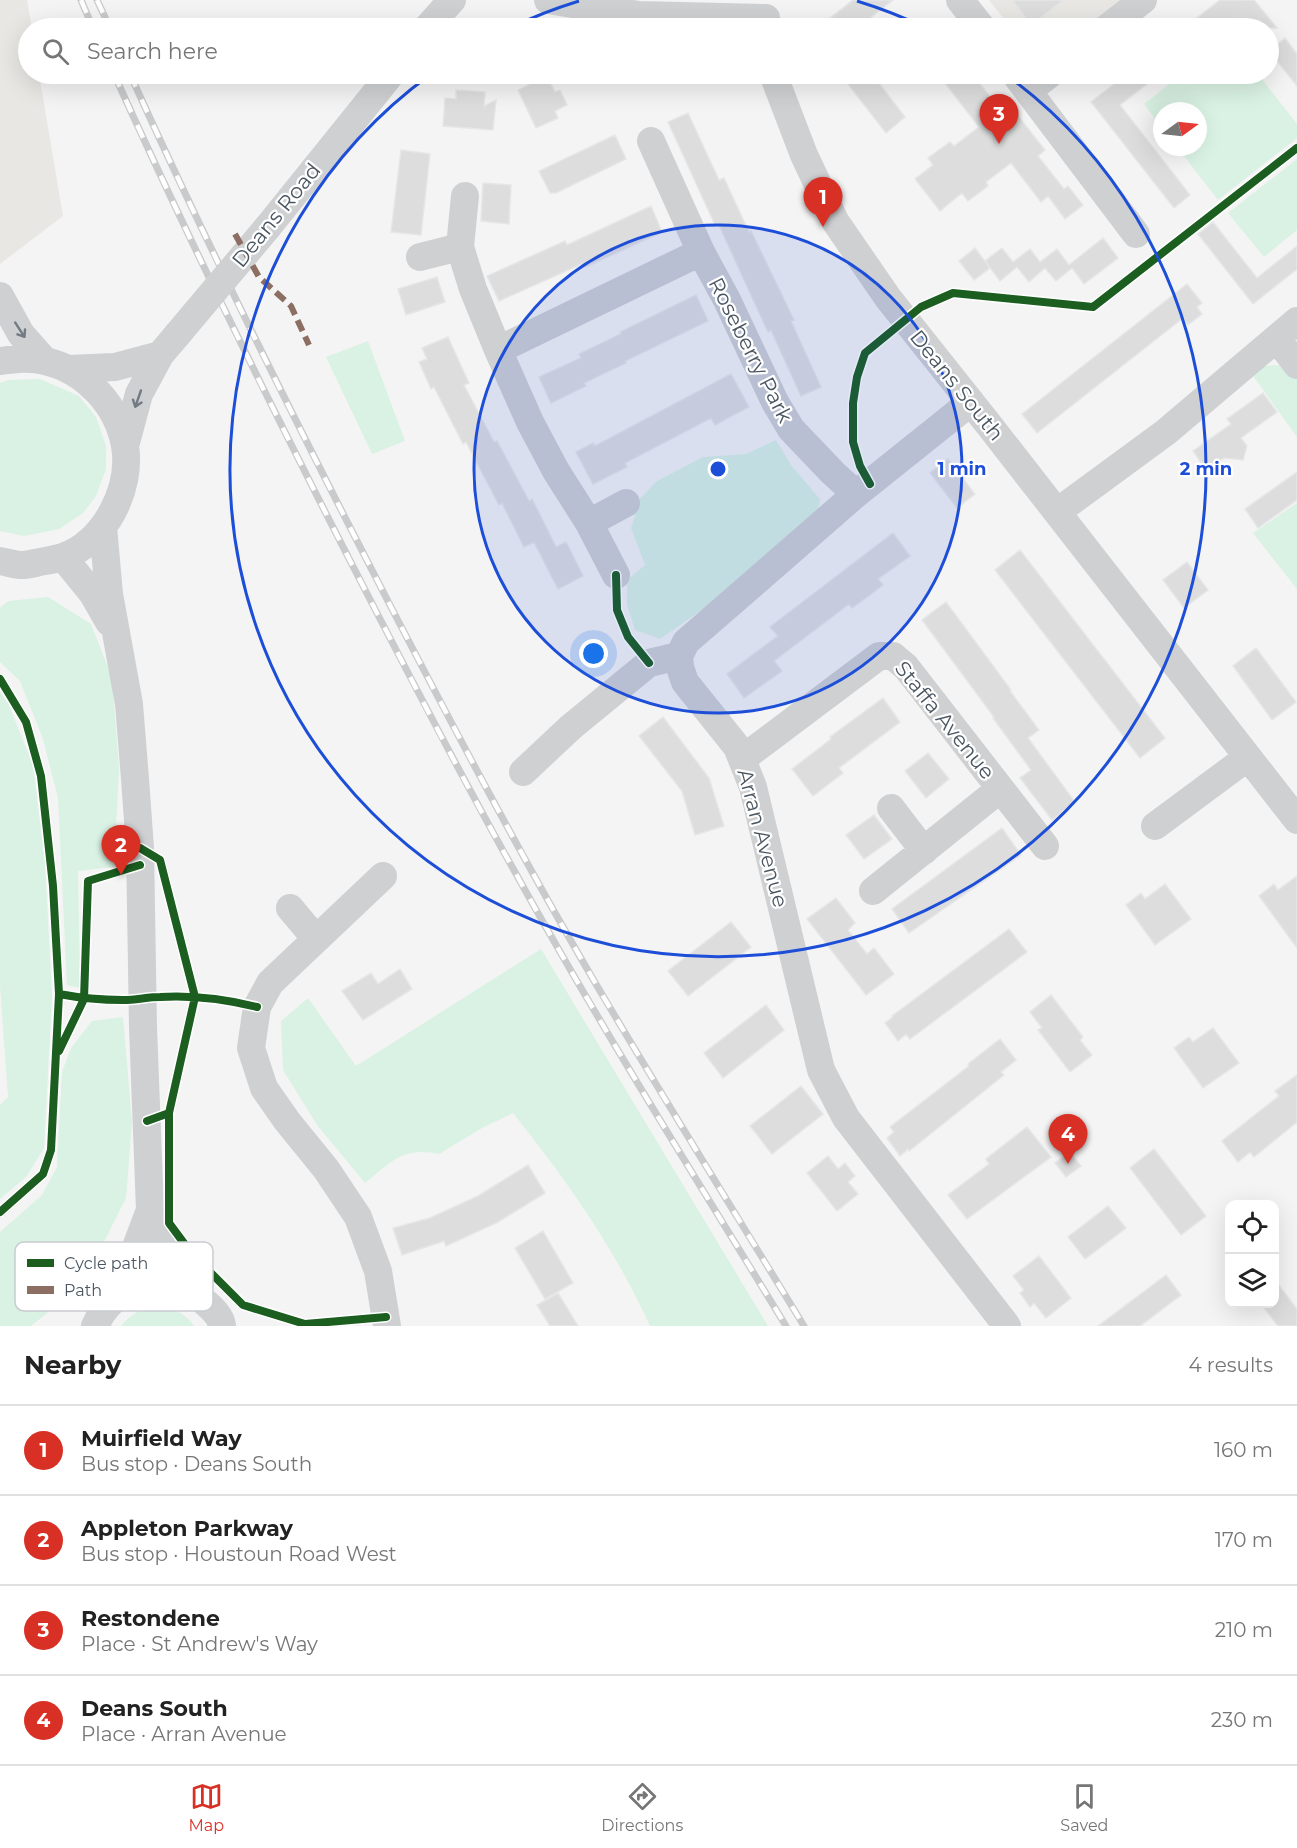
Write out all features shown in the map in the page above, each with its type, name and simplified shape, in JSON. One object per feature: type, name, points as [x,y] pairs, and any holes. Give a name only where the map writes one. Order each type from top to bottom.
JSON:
[{"type":"street","points":[[548,0],[639,15],[768,15]]},
{"type":"street","points":[[960,0],[974,18]]},
{"type":"street","points":[[1120,18],[1143,0]]},
{"type":"street","name":"Deans Road","points":[[125,446],[139,394],[169,345],[383,84]]},
{"type":"street","name":"Deans South","points":[[777,84],[804,155],[835,221],[888,298],[1292,812]]},
{"type":"street","points":[[1034,84],[1136,234]]},
{"type":"street","name":"Roseberry Park","points":[[651,141],[701,252],[727,300],[775,402],[791,429],[856,494]]},
{"type":"street","points":[[465,196],[460,247],[474,290],[535,432],[556,471],[590,523],[616,575]]},
{"type":"street","points":[[420,257],[460,247]]},
{"type":"street","name":"Roseberry Park","points":[[498,350],[701,252]]},
{"type":"street","points":[[0,296],[21,334],[56,364],[95,388],[115,414],[125,446],[125,474],[118,502],[103,527],[85,544],[63,557],[24,565],[0,561]]},
{"type":"street","points":[[1057,512],[1166,432],[1287,330],[1297,365]]},
{"type":"street","points":[[0,361],[20,358],[56,364],[115,367],[169,345]]},
{"type":"street","points":[[523,772],[571,727],[649,663],[679,657],[686,642],[856,494],[971,402]]},
{"type":"street","points":[[590,523],[626,502]]},
{"type":"street","points":[[103,527],[109,594],[129,704],[140,849],[143,1027],[150,1210],[161,1242]]},
{"type":"street","points":[[63,557],[93,594],[117,637]]},
{"type":"street","name":"Staffa Avenue","points":[[742,759],[879,656],[893,656],[906,667],[1046,846]]},
{"type":"street","name":"Arran Avenue","points":[[679,657],[685,682],[737,747],[753,787],[821,1070],[832,1094],[846,1118],[1007,1326]]},
{"type":"street","points":[[1155,826],[1248,757]]},
{"type":"street","name":"Staffa Avenue","points":[[873,891],[1000,789]]},
{"type":"street","points":[[891,808],[924,851]]},
{"type":"street","points":[[383,876],[270,983],[257,1007],[251,1048],[264,1088],[326,1169],[358,1217],[378,1271],[387,1326]]},
{"type":"street","points":[[290,908],[316,939]]},
{"type":"street","points":[[138,1242],[150,1210]]},
{"type":"street","points":[[213,1309],[221,1320],[222,1326]]},
{"type":"street","points":[[96,1326],[105,1311]]},
{"type":"shaded area","points":[[0,0],[27,0],[30,18],[18,18],[18,84],[41,84],[63,216],[0,264]]},
{"type":"shaded area","points":[[989,0],[1121,0],[1098,18],[1003,18]]},
{"type":"green space","points":[[1169,84],[1266,84],[1297,124],[1297,138],[1218,200],[1184,156],[1207,156],[1207,102],[1153,102],[1153,116],[1144,104]]},
{"type":"green space","points":[[1297,159],[1297,230],[1264,257],[1228,213]]},
{"type":"green space","points":[[368,341],[405,441],[372,454],[326,357]]},
{"type":"green space","points":[[1265,366],[1286,366],[1297,375],[1297,437],[1251,373]]},
{"type":"green space","points":[[40,379],[79,396],[96,417],[106,446],[106,469],[96,496],[83,513],[59,529],[24,536],[0,531],[0,383],[8,380]]},
{"type":"green space","points":[[776,440],[791,465],[820,499],[817,515],[703,609],[660,639],[635,630],[627,605],[627,580],[645,565],[631,528],[635,516],[632,507],[657,481],[703,457],[746,454]]},
{"type":"green space","points":[[1297,503],[1297,589],[1253,533]]},
{"type":"green space","points":[[48,597],[91,624],[112,678],[119,768],[114,867],[78,871],[80,988],[67,985],[58,798],[43,739],[20,681],[0,662],[0,608],[8,601]]},
{"type":"green space","points":[[0,692],[8,703],[33,765],[45,863],[52,996],[44,1148],[26,1177],[0,1199],[0,1105],[8,1097],[0,986]]},
{"type":"green space","points":[[541,949],[768,1326],[650,1326],[621,1270],[588,1215],[552,1163],[513,1113],[482,1128],[439,1154],[416,1152],[398,1158],[365,1183],[317,1125],[283,1070],[281,1021],[308,998],[356,1066]]},
{"type":"green space","points":[[123,1017],[132,1122],[126,1198],[104,1242],[15,1242],[15,1311],[49,1311],[31,1326],[0,1326],[0,1232],[42,1195],[57,1167],[62,1072],[71,1048],[92,1021]]},
{"type":"green space","points":[[139,1311],[176,1311],[194,1326],[121,1326]]},
{"type":"building","points":[[853,0],[893,0],[870,18],[830,18]]},
{"type":"building","points":[[1012,0],[1064,0],[1040,18],[1026,18]]},
{"type":"building","points":[[1220,0],[1254,0],[1269,18],[1197,18]]},
{"type":"building","points":[[1285,38],[1297,54],[1297,86],[1279,64],[1279,43]]},
{"type":"building","points":[[530,84],[551,84],[555,92],[560,90],[567,105],[555,111],[558,118],[536,128],[518,90]]},
{"type":"building","points":[[848,84],[880,84],[905,117],[886,133]]},
{"type":"building","points":[[946,84],[980,84],[1000,109],[1008,103],[1045,150],[1038,156],[1064,189],[1068,186],[1083,205],[1065,219],[1048,196],[1041,202],[1011,163],[986,182],[988,186],[968,201],[962,193],[940,211],[915,179],[933,165],[928,158],[950,142],[954,146],[979,127]]},
{"type":"building","points":[[1114,84],[1147,84],[1120,105],[1153,147],[1153,156],[1160,156],[1190,195],[1174,208],[1091,102]]},
{"type":"building","points":[[456,90],[485,92],[484,106],[496,100],[493,130],[443,126],[445,98],[456,99]]},
{"type":"building","points":[[688,113],[719,180],[724,178],[749,232],[751,231],[794,320],[791,321],[821,387],[801,396],[771,330],[768,332],[718,223],[715,225],[668,122]]},
{"type":"building","points":[[615,135],[626,159],[556,193],[550,193],[539,171]]},
{"type":"building","points":[[401,150],[430,154],[421,235],[391,232]]},
{"type":"building","points":[[483,183],[511,185],[509,224],[481,221]]},
{"type":"building","points":[[651,206],[662,232],[586,267],[584,263],[499,301],[487,276],[565,241],[567,245]]},
{"type":"building","points":[[1213,222],[1257,278],[1297,246],[1297,269],[1253,304],[1198,234]]},
{"type":"building","points":[[1103,238],[1118,258],[1084,284],[1072,268],[1056,281],[1045,268],[1029,282],[1017,267],[1000,281],[985,261],[1002,248],[1013,262],[1030,249],[1040,262],[1057,249],[1069,265]]},
{"type":"building","points":[[975,248],[990,268],[974,280],[959,261]]},
{"type":"building","points":[[437,277],[445,302],[406,315],[398,289]]},
{"type":"building","points":[[1187,284],[1202,303],[1197,307],[1202,314],[1188,325],[1183,318],[1037,433],[1022,414]]},
{"type":"building","points":[[696,295],[708,321],[625,361],[626,363],[584,383],[586,386],[551,403],[539,377],[581,358],[579,354]]},
{"type":"building","points":[[448,337],[469,383],[464,385],[494,442],[497,441],[529,501],[532,499],[556,547],[566,542],[583,576],[558,589],[534,542],[524,547],[502,503],[499,505],[466,442],[463,444],[434,387],[431,389],[419,362],[427,359],[422,348]]},
{"type":"building","points":[[731,374],[749,407],[715,425],[711,418],[625,463],[627,467],[593,484],[576,452],[593,443],[595,446]]},
{"type":"building","points":[[1263,393],[1277,412],[1241,438],[1247,446],[1243,460],[1224,458],[1206,470],[1193,451],[1231,424],[1227,419]]},
{"type":"building","points":[[948,459],[975,494],[957,508],[930,473]]},
{"type":"building","points":[[1297,472],[1297,500],[1258,528],[1245,509]]},
{"type":"building","points":[[893,533],[910,556],[878,579],[883,585],[852,608],[849,604],[774,661],[782,671],[744,698],[727,674],[778,636],[770,627]]},
{"type":"building","points":[[1020,550],[1165,738],[1140,758],[995,570]]},
{"type":"building","points":[[1187,562],[1208,590],[1184,608],[1163,580]]},
{"type":"building","points":[[946,602],[1039,730],[1028,738],[1075,802],[1052,820],[1020,778],[1031,770],[922,620]]},
{"type":"building","points":[[1256,648],[1296,702],[1272,720],[1233,666]]},
{"type":"building","points":[[883,698],[900,722],[839,768],[843,773],[813,796],[792,769],[831,739],[830,737]]},
{"type":"building","points":[[663,717],[709,778],[724,826],[695,835],[682,791],[639,736]]},
{"type":"building","points":[[928,753],[949,779],[926,798],[905,771]]},
{"type":"building","points":[[874,815],[892,839],[864,859],[846,835]]},
{"type":"building","points":[[1002,828],[1021,855],[909,933],[892,909]]},
{"type":"building","points":[[1297,876],[1297,948],[1259,896],[1274,884],[1278,890]]},
{"type":"building","points":[[1165,884],[1191,919],[1155,945],[1126,905],[1141,893],[1145,899]]},
{"type":"building","points":[[836,898],[855,923],[848,930],[867,954],[874,948],[894,974],[866,995],[807,919]]},
{"type":"building","points":[[731,922],[751,947],[688,996],[668,971]]},
{"type":"building","points":[[1009,929],[1027,952],[910,1039],[906,1034],[898,1041],[885,1023]]},
{"type":"building","points":[[400,969],[412,989],[363,1020],[342,991],[371,973],[378,984]]},
{"type":"building","points":[[1051,995],[1083,1037],[1080,1040],[1092,1055],[1070,1072],[1038,1030],[1042,1028],[1030,1012]]},
{"type":"building","points":[[766,1005],[784,1030],[723,1078],[704,1053]]},
{"type":"building","points":[[1213,1028],[1239,1063],[1203,1088],[1174,1048],[1189,1037],[1193,1042]]},
{"type":"building","points":[[1000,1039],[1016,1060],[1001,1072],[1004,1075],[900,1156],[887,1138],[894,1132],[890,1127]]},
{"type":"building","points":[[1297,1075],[1297,1122],[1254,1157],[1250,1152],[1238,1162],[1222,1141],[1279,1096],[1275,1091]]},
{"type":"building","points":[[801,1086],[823,1114],[772,1154],[750,1126]]},
{"type":"building","points":[[1027,1127],[1051,1157],[967,1219],[948,1195],[989,1164],[986,1159]]},
{"type":"building","points":[[1154,1149],[1206,1216],[1181,1235],[1130,1168]]},
{"type":"building","points":[[1070,1152],[1081,1166],[1066,1177],[1055,1163]]},
{"type":"building","points":[[828,1156],[838,1169],[845,1163],[855,1176],[848,1182],[858,1194],[837,1211],[807,1173]]},
{"type":"building","points":[[528,1165],[545,1193],[498,1222],[446,1246],[444,1241],[402,1255],[393,1228],[430,1218],[478,1196]]},
{"type":"building","points":[[1108,1206],[1126,1228],[1085,1259],[1068,1237]]},
{"type":"building","points":[[543,1231],[573,1283],[545,1299],[515,1248]]},
{"type":"building","points":[[1039,1256],[1071,1298],[1046,1318],[1034,1303],[1030,1307],[1020,1293],[1024,1290],[1013,1276]]},
{"type":"building","points":[[1166,1275],[1181,1295],[1140,1326],[1098,1326]]},
{"type":"building","points":[[1279,1285],[1297,1309],[1297,1326],[1278,1326],[1264,1308],[1279,1308]]},
{"type":"building","points":[[558,1293],[578,1326],[550,1326],[537,1305]]},
{"type":"railway","points":[[81,0],[89,18]]},
{"type":"railway","points":[[97,0],[105,18]]},
{"type":"railway","points":[[119,84],[209,278],[275,412],[462,776],[580,987],[786,1326]]},
{"type":"railway","points":[[135,84],[224,275],[290,408],[494,803],[603,996],[804,1326]]},
{"type":"marked path","points":[[235,234],[259,277],[291,306],[309,345]]},
{"type":"cycle path","points":[[870,484],[860,466],[853,442],[853,403],[857,377],[865,353],[921,307],[953,293],[1093,307],[1297,148]]},
{"type":"cycle path","points":[[616,575],[617,610],[628,637],[649,663]]},
{"type":"cycle path","points":[[0,679],[26,722],[41,776],[53,886],[59,994],[51,1150],[43,1174],[0,1212]]},
{"type":"cycle path","points":[[140,848],[160,860],[195,997],[169,1113],[147,1121]]},
{"type":"cycle path","points":[[59,1051],[84,999],[88,881],[140,865]]},
{"type":"cycle path","points":[[59,994],[115,1000],[197,997],[257,1007]]},
{"type":"cycle path","points":[[169,1113],[169,1223],[183,1242]]},
{"type":"cycle path","points":[[213,1275],[243,1305],[305,1324],[386,1317]]},
{"type":"place","name":"Restondene","points":[[999,144]]},
{"type":"place","name":"Muirfield Way","points":[[823,227]]},
{"type":"place","name":"Appleton Parkway","points":[[121,875]]},
{"type":"place","name":"Deans South","points":[[1068,1164]]}]
